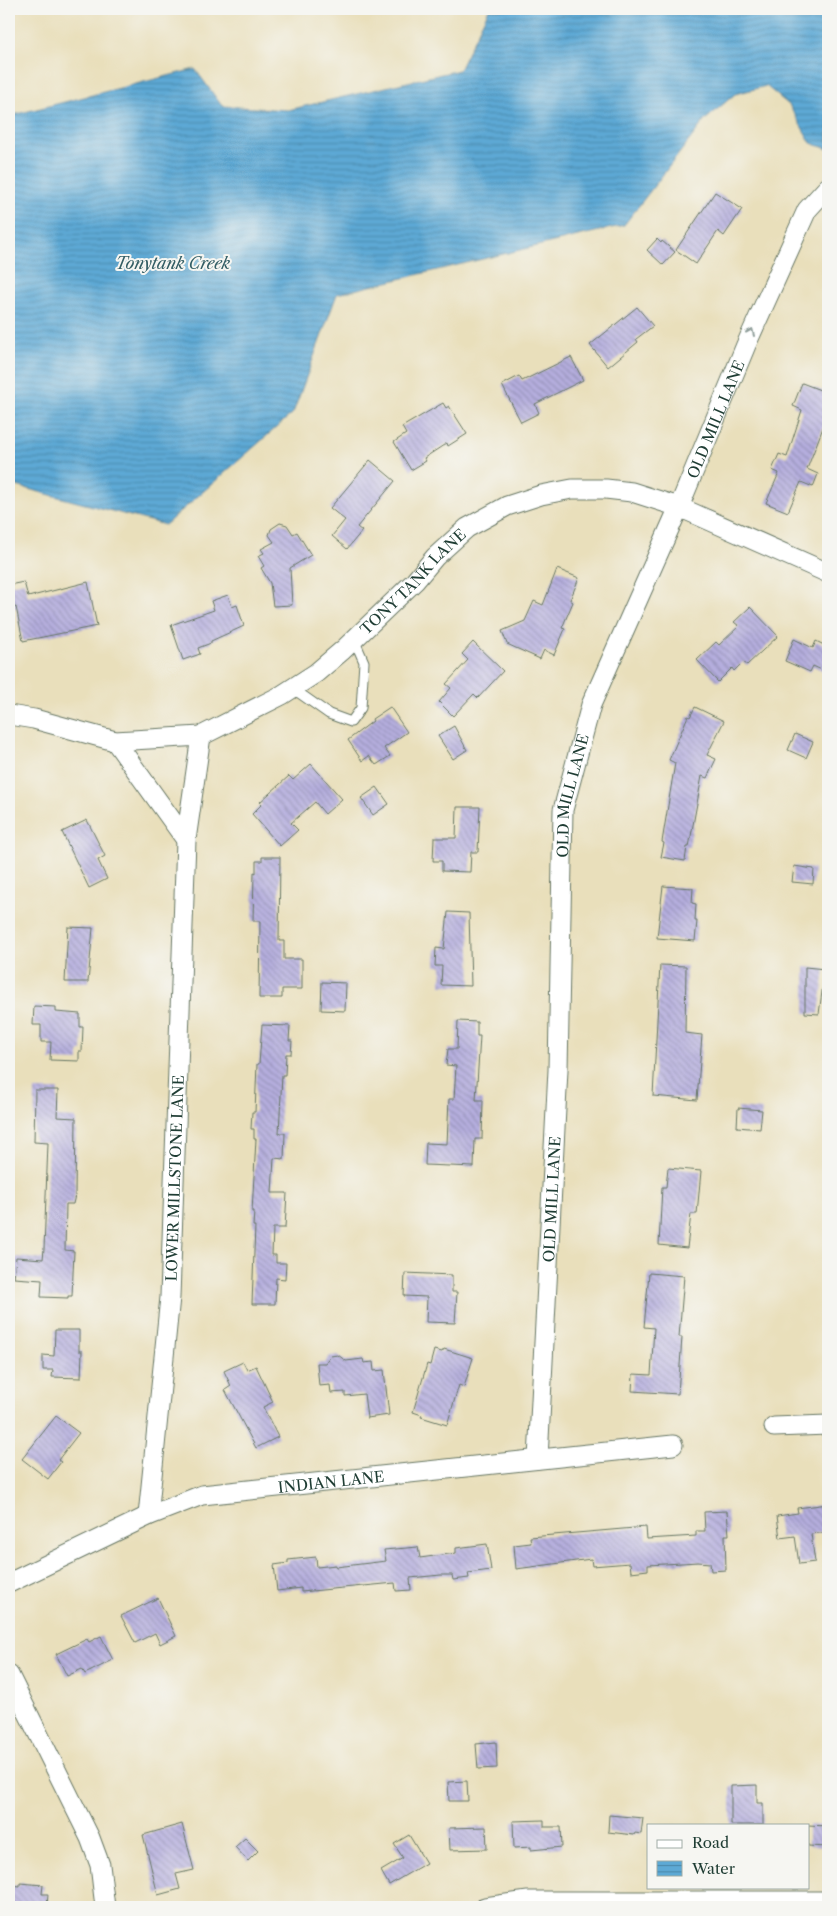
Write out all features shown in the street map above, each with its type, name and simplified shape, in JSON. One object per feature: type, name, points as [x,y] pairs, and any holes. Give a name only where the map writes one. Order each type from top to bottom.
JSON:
[{"type":"street","name":"OLD MILL LANE","points":[[538,1459],[558,1070],[563,810],[591,705],[679,507],[722,400],[807,210],[828,187]]},
{"type":"street","name":"TONY TANK LANE","points":[[9,715],[34,719],[115,741],[201,736],[292,688],[316,673],[415,581],[435,557],[468,528],[507,506],[541,495],[572,489],[606,489],[632,492],[679,507],[828,573]]},
{"type":"street","name":"LOWER MILLSTONE LANE","points":[[148,1516],[170,1297],[186,840],[201,736]]},
{"type":"street","points":[[115,741],[186,840]]},
{"type":"street","points":[[774,1427],[828,1425]]},
{"type":"street","name":"INDIAN LANE","points":[[9,1583],[148,1516],[202,1495],[673,1445]]},
{"type":"street","points":[[9,1675],[90,1838],[100,1865],[104,1907]]},
{"type":"street","points":[[486,1907],[528,1901],[828,1901]]},
{"type":"lane","points":[[292,688],[329,714],[351,722],[362,708],[364,662],[354,639]]},
{"type":"water","name":"Tonytank Creek","points":[[489,9],[828,9],[828,149],[811,143],[789,105],[766,86],[735,94],[705,120],[624,225],[337,294],[293,413],[165,525],[9,484],[9,116],[195,69],[222,106],[288,110],[459,70]]},
{"type":"building","points":[[715,192],[742,209],[724,236],[718,231],[696,264],[676,250]]},
{"type":"building","points":[[657,239],[675,252],[663,265],[647,250]]},
{"type":"building","points":[[637,307],[653,326],[636,339],[638,342],[608,367],[590,345]]},
{"type":"building","points":[[571,357],[583,380],[535,404],[539,413],[521,422],[502,385],[519,376],[522,381]]},
{"type":"building","points":[[802,383],[828,393],[828,426],[824,425],[807,469],[818,474],[813,487],[801,482],[788,512],[766,503],[779,473],[772,470],[779,454],[787,457],[802,410],[793,406]]},
{"type":"building","points":[[443,403],[446,408],[449,406],[467,434],[448,446],[447,443],[424,458],[426,461],[411,470],[394,442],[406,434],[402,427]]},
{"type":"building","points":[[370,460],[395,481],[357,527],[362,531],[347,549],[332,536],[345,520],[330,508]]},
{"type":"building","points":[[280,523],[287,525],[293,534],[297,532],[311,555],[290,568],[292,605],[273,606],[270,583],[261,568],[264,566],[258,556],[264,553],[261,549],[274,542],[269,535],[271,529]]},
{"type":"building","points":[[557,569],[579,578],[570,600],[573,602],[562,628],[565,629],[554,655],[544,650],[540,659],[507,644],[502,631],[525,621],[534,601],[543,605]]},
{"type":"building","points":[[24,582],[28,597],[88,582],[97,626],[23,641],[16,607],[12,608],[9,585]]},
{"type":"building","points":[[228,595],[232,607],[237,605],[244,626],[198,648],[200,654],[183,660],[171,625],[214,610],[211,601]]},
{"type":"building","points":[[750,607],[778,636],[747,665],[743,662],[734,671],[732,668],[718,682],[697,660],[716,642],[719,645],[739,626],[734,622]]},
{"type":"building","points":[[794,639],[813,648],[816,641],[828,647],[828,673],[813,666],[810,672],[785,661]]},
{"type":"building","points":[[473,642],[503,671],[478,698],[474,694],[453,716],[439,702],[451,688],[446,684],[468,660],[462,654]]},
{"type":"building","points":[[390,707],[407,732],[384,748],[390,756],[376,765],[369,756],[362,761],[348,740],[373,721],[372,719]]},
{"type":"building","points":[[695,707],[724,721],[707,755],[716,759],[707,778],[702,776],[685,861],[661,857],[675,763],[669,760],[688,716],[690,717]]},
{"type":"building","points":[[454,726],[467,750],[453,759],[438,736]]},
{"type":"building","points":[[795,734],[813,742],[806,758],[788,750]]},
{"type":"building","points":[[311,764],[342,799],[325,814],[315,802],[291,823],[298,830],[280,846],[252,814],[262,804],[260,802],[289,776],[293,780]]},
{"type":"building","points":[[377,787],[389,804],[373,815],[361,798]]},
{"type":"building","points":[[457,807],[480,807],[478,852],[471,852],[470,872],[442,871],[442,861],[433,861],[434,838],[456,838]]},
{"type":"building","points":[[87,820],[105,856],[98,860],[107,879],[89,888],[62,832]]},
{"type":"building","points":[[262,857],[280,857],[279,941],[284,941],[284,959],[302,959],[302,989],[282,989],[282,998],[259,998],[260,921],[253,921],[254,872],[256,873],[256,861],[262,861]]},
{"type":"building","points":[[794,866],[814,869],[813,884],[792,882]]},
{"type":"building","points":[[663,886],[693,888],[692,903],[696,904],[695,921],[697,921],[695,941],[657,938]]},
{"type":"building","points":[[448,912],[469,913],[471,986],[441,985],[442,966],[435,966],[436,948],[444,949]]},
{"type":"building","points":[[68,927],[93,928],[88,982],[65,982]]},
{"type":"building","points":[[660,965],[686,966],[685,1033],[702,1035],[697,1100],[653,1096]]},
{"type":"building","points":[[805,967],[825,969],[819,1014],[805,1013]]},
{"type":"building","points":[[322,982],[346,983],[345,1011],[321,1010]]},
{"type":"building","points":[[34,1006],[56,1007],[56,1012],[80,1014],[80,1027],[83,1027],[82,1051],[79,1051],[79,1061],[50,1060],[51,1042],[41,1042],[41,1025],[33,1025]]},
{"type":"building","points":[[458,1021],[477,1022],[477,1036],[480,1036],[476,1100],[483,1100],[482,1139],[475,1139],[474,1167],[425,1165],[426,1143],[447,1144],[449,1099],[454,1099],[456,1066],[446,1065],[448,1049],[457,1049]]},
{"type":"building","points":[[262,1025],[290,1026],[289,1041],[292,1041],[291,1054],[286,1054],[285,1075],[282,1075],[279,1133],[285,1133],[284,1159],[274,1158],[272,1193],[287,1193],[285,1228],[273,1228],[272,1255],[276,1255],[276,1263],[286,1263],[285,1279],[276,1278],[275,1304],[252,1304],[255,1226],[253,1226],[254,1212],[252,1212],[256,1139],[254,1139],[254,1129],[251,1129],[252,1112],[255,1112],[257,1064],[259,1064]]},
{"type":"building","points":[[35,1090],[58,1090],[57,1117],[76,1118],[75,1195],[73,1204],[66,1204],[65,1250],[74,1251],[72,1296],[68,1296],[68,1298],[41,1297],[42,1280],[14,1278],[16,1257],[43,1259],[48,1143],[34,1142]]},
{"type":"building","points":[[738,1108],[762,1110],[760,1129],[737,1127]]},
{"type":"building","points":[[668,1168],[701,1171],[697,1214],[691,1214],[687,1248],[659,1245],[662,1187],[666,1187]]},
{"type":"building","points":[[405,1273],[452,1275],[452,1292],[457,1292],[455,1323],[426,1322],[427,1297],[404,1296]]},
{"type":"building","points":[[649,1273],[684,1276],[679,1337],[682,1337],[678,1394],[632,1391],[633,1374],[651,1375],[654,1328],[644,1327]]},
{"type":"building","points":[[55,1330],[79,1330],[79,1351],[82,1351],[81,1378],[52,1377],[53,1370],[43,1370],[43,1355],[54,1356]]},
{"type":"building","points":[[444,1349],[473,1358],[464,1387],[459,1385],[447,1425],[421,1417],[422,1415],[413,1412],[427,1364],[430,1365],[434,1350],[442,1352]]},
{"type":"building","points":[[338,1355],[346,1361],[363,1359],[364,1363],[373,1362],[374,1371],[384,1370],[389,1415],[367,1418],[364,1394],[345,1396],[345,1392],[331,1393],[330,1385],[319,1386],[317,1363],[325,1363],[330,1356]]},
{"type":"building","points":[[243,1362],[247,1370],[256,1366],[273,1402],[263,1407],[278,1437],[256,1448],[225,1390],[231,1386],[224,1371]]},
{"type":"building","points":[[56,1416],[79,1433],[58,1460],[61,1462],[48,1479],[22,1459]]},
{"type":"building","points":[[828,1504],[828,1532],[811,1534],[815,1562],[799,1564],[795,1536],[780,1538],[777,1516],[798,1513],[797,1508]]},
{"type":"building","points":[[727,1511],[729,1535],[725,1535],[726,1570],[711,1571],[710,1563],[698,1562],[648,1565],[648,1570],[631,1572],[630,1563],[592,1566],[591,1559],[516,1569],[514,1545],[531,1543],[530,1537],[646,1527],[647,1539],[696,1536],[696,1531],[705,1531],[704,1512]]},
{"type":"building","points":[[487,1544],[491,1570],[468,1573],[469,1578],[453,1580],[452,1575],[441,1575],[410,1578],[411,1590],[396,1591],[395,1583],[301,1592],[301,1588],[277,1591],[274,1565],[288,1563],[288,1560],[316,1557],[317,1567],[336,1565],[336,1567],[386,1561],[384,1550],[418,1547],[420,1558],[456,1553],[456,1548]]},
{"type":"building","points":[[158,1598],[176,1636],[160,1644],[155,1633],[135,1643],[121,1616]]},
{"type":"building","points":[[101,1636],[113,1660],[85,1674],[82,1669],[67,1676],[56,1654],[87,1639],[89,1642]]},
{"type":"building","points":[[496,1742],[497,1768],[478,1769],[476,1744]]},
{"type":"building","points":[[467,1781],[468,1801],[449,1801],[448,1782]]},
{"type":"building","points":[[757,1785],[757,1803],[763,1803],[763,1824],[731,1824],[731,1786]]},
{"type":"building","points":[[609,1815],[643,1818],[641,1834],[608,1832]]},
{"type":"building","points":[[544,1820],[544,1827],[561,1827],[562,1847],[531,1850],[531,1847],[514,1848],[513,1821]]},
{"type":"building","points":[[182,1824],[194,1870],[176,1874],[180,1889],[158,1895],[143,1835]]},
{"type":"building","points":[[810,1825],[828,1826],[828,1847],[810,1846]]},
{"type":"building","points":[[486,1827],[487,1849],[450,1850],[449,1828]]},
{"type":"building","points":[[409,1835],[426,1863],[389,1885],[381,1871],[403,1858],[394,1844]]},
{"type":"building","points":[[245,1838],[258,1851],[248,1861],[235,1847]]},
{"type":"building","points":[[20,1883],[43,1885],[42,1894],[48,1894],[47,1907],[10,1905],[12,1885],[20,1886]]}]
